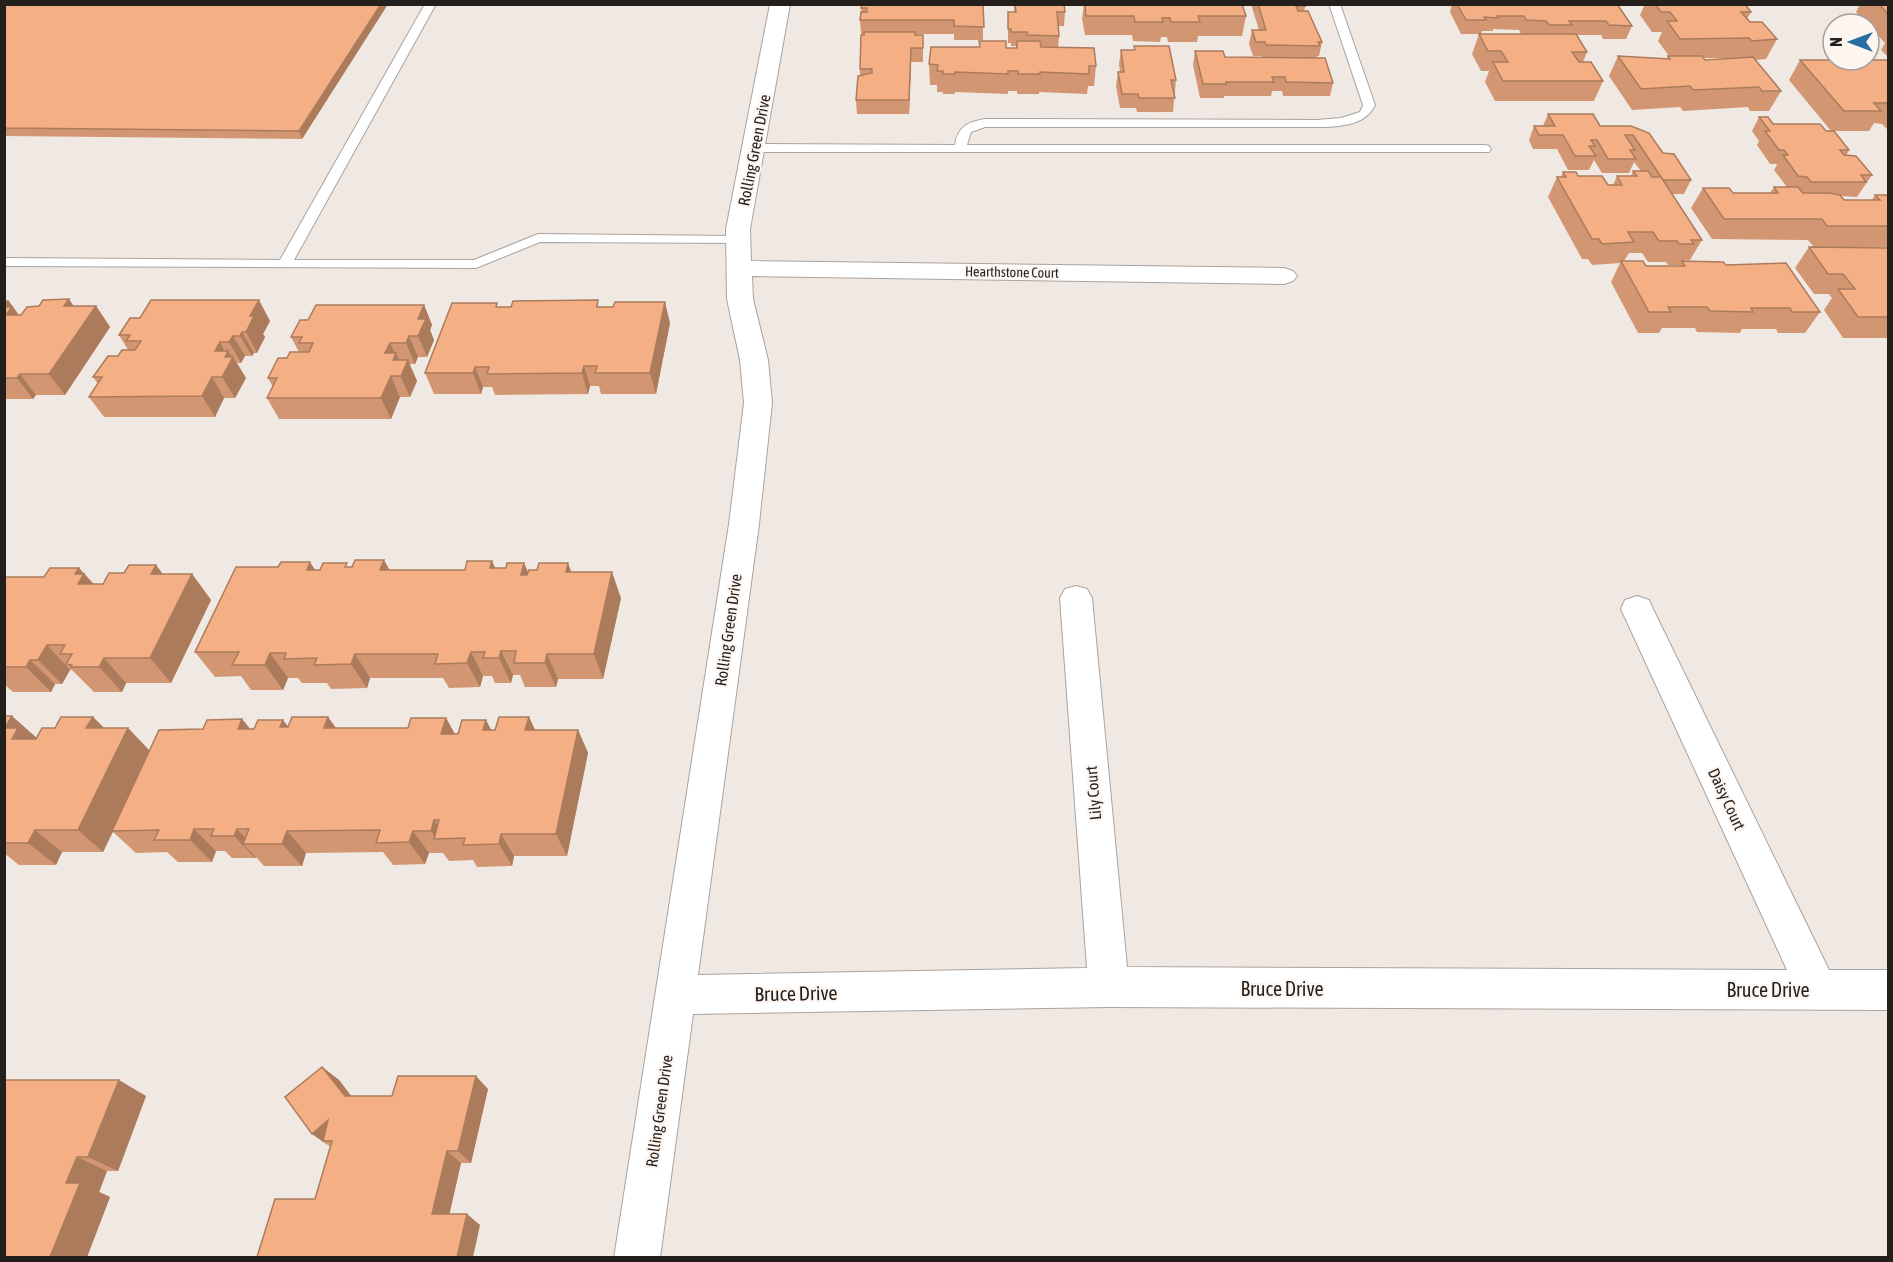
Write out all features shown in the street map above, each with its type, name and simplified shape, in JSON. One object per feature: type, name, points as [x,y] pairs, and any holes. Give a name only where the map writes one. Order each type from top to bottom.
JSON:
[{"type":"street","name":"Rolling Green Drive","points":[[637,1257],[744,524],[758,403],[754,360],[740,299],[738,229],[780,4]]},
{"type":"street","name":"Hearthstone Court","points":[[739,254],[1284,276]]},
{"type":"street","name":"Lily Court","points":[[1076,598],[1109,987]]},
{"type":"street","name":"Daisy Court","points":[[1637,609],[1817,989]]},
{"type":"street","name":"Bruce Drive","points":[[676,995],[1109,987],[1888,990]]},
{"type":"lane","points":[[285,264],[431,4]]},
{"type":"lane","points":[[961,148],[965,128],[972,124],[985,123],[1337,123],[1356,119],[1365,114],[1369,105],[1334,4]]},
{"type":"lane","points":[[754,148],[1485,148]]},
{"type":"lane","points":[[4,262],[476,264],[538,238],[739,254]]},
{"type":"building","points":[[4,4],[381,4],[299,131],[4,128]]},
{"type":"building","points":[[862,4],[983,4],[984,27],[954,26],[954,20],[860,20],[861,12],[867,12],[867,8],[861,8]]},
{"type":"building","points":[[1015,4],[1064,4],[1065,12],[1057,12],[1059,36],[1011,32],[1011,29],[1008,29],[1008,12],[1016,12]]},
{"type":"building","points":[[1085,4],[1242,4],[1246,16],[1198,16],[1200,22],[1171,22],[1170,18],[1162,18],[1163,22],[1135,22],[1134,16],[1086,16]]},
{"type":"building","points":[[1258,4],[1304,4],[1305,6],[1296,6],[1298,11],[1308,11],[1322,42],[1318,42],[1320,46],[1266,45],[1265,42],[1256,42],[1252,30],[1266,30]]},
{"type":"building","points":[[1457,4],[1617,4],[1632,26],[1609,25],[1606,21],[1569,21],[1572,25],[1549,25],[1546,21],[1526,20],[1524,16],[1497,16],[1498,18],[1484,17],[1486,20],[1466,20]]},
{"type":"building","points":[[1655,4],[1745,4],[1751,12],[1741,12],[1750,22],[1762,22],[1777,39],[1752,41],[1749,38],[1680,39],[1667,21],[1677,21],[1670,12],[1661,12]]},
{"type":"building","points":[[1879,4],[1888,4],[1888,14]]},
{"type":"building","points":[[864,32],[915,32],[915,35],[923,35],[923,48],[911,48],[909,100],[856,100],[858,76],[872,73],[872,69],[860,69],[861,35],[864,35]]},
{"type":"building","points":[[1479,34],[1576,34],[1587,52],[1572,52],[1579,62],[1591,62],[1603,81],[1503,81],[1493,62],[1508,62],[1501,51],[1488,51]]},
{"type":"building","points":[[979,41],[1006,41],[1006,48],[1017,48],[1017,41],[1040,41],[1041,47],[1094,48],[1096,66],[1089,66],[1089,74],[1040,72],[1040,74],[1018,74],[1018,71],[1008,71],[1008,74],[955,72],[955,74],[943,74],[943,71],[937,71],[938,65],[929,64],[931,47],[980,47]]},
{"type":"building","points":[[1134,46],[1169,46],[1176,80],[1171,80],[1175,98],[1139,98],[1138,94],[1122,94],[1118,72],[1124,72],[1121,50],[1135,50]]},
{"type":"building","points":[[1195,51],[1223,51],[1225,57],[1325,58],[1333,83],[1286,82],[1285,77],[1272,77],[1274,82],[1203,84]]},
{"type":"building","points":[[1618,56],[1670,59],[1668,56],[1702,56],[1705,60],[1753,57],[1781,91],[1762,91],[1759,87],[1693,90],[1690,86],[1641,89]]},
{"type":"building","points":[[1800,60],[1821,60],[1821,72],[1881,72],[1881,60],[1888,60],[1888,103],[1874,103],[1881,111],[1844,111]]},
{"type":"building","points":[[1548,114],[1593,114],[1600,126],[1631,126],[1649,133],[1663,153],[1674,154],[1691,180],[1663,180],[1633,135],[1625,135],[1635,150],[1630,150],[1636,159],[1608,159],[1597,140],[1591,140],[1595,146],[1589,146],[1596,156],[1575,156],[1563,135],[1539,135],[1534,126],[1555,126]]},
{"type":"building","points":[[1759,117],[1768,117],[1773,124],[1820,124],[1826,131],[1834,131],[1849,150],[1840,150],[1844,155],[1856,156],[1872,175],[1861,175],[1866,182],[1811,182],[1807,177],[1798,176],[1783,155],[1788,155],[1784,150],[1779,150],[1765,131],[1770,131]]},
{"type":"building","points":[[1633,171],[1648,171],[1652,177],[1661,177],[1702,240],[1691,240],[1694,244],[1659,241],[1653,232],[1628,232],[1634,242],[1602,244],[1599,239],[1592,239],[1557,177],[1566,177],[1563,172],[1576,172],[1578,176],[1602,176],[1608,185],[1622,185],[1617,176],[1637,176]]},
{"type":"building","points":[[1774,187],[1798,187],[1803,193],[1829,193],[1840,195],[1844,200],[1880,200],[1875,195],[1888,195],[1888,226],[1827,226],[1822,219],[1724,219],[1703,188],[1729,188],[1733,193],[1778,193]]},
{"type":"building","points":[[1809,247],[1888,248],[1888,317],[1858,317],[1838,289],[1855,289],[1843,274],[1828,274]]},
{"type":"building","points":[[1621,261],[1643,261],[1646,266],[1685,266],[1682,261],[1723,262],[1726,265],[1786,263],[1820,312],[1792,312],[1790,308],[1751,308],[1753,312],[1710,311],[1707,307],[1668,307],[1671,312],[1649,312]]},
{"type":"building","points":[[69,299],[64,306],[96,306],[49,374],[20,374],[17,378],[4,378],[4,307],[12,307],[6,315],[21,315],[27,307],[39,306],[43,300]]},
{"type":"building","points":[[151,300],[259,300],[250,316],[254,316],[246,332],[242,332],[240,336],[233,336],[229,342],[220,342],[215,351],[228,351],[225,357],[233,357],[222,377],[212,377],[202,396],[89,397],[102,377],[93,377],[108,356],[118,356],[122,350],[135,350],[141,341],[126,341],[130,335],[119,335],[130,318],[140,318]]},
{"type":"building","points":[[598,300],[597,307],[613,307],[615,302],[665,302],[650,373],[595,373],[597,366],[584,366],[582,373],[487,374],[489,367],[475,367],[473,373],[425,373],[452,303],[497,303],[496,307],[511,307],[513,301]]},
{"type":"building","points":[[316,305],[424,305],[418,319],[426,319],[418,336],[409,336],[406,343],[390,343],[385,353],[396,353],[393,360],[408,360],[401,376],[391,376],[381,398],[267,398],[277,378],[268,378],[278,358],[287,358],[290,352],[309,352],[313,343],[299,343],[302,337],[291,337],[300,320],[308,320]]},
{"type":"building","points":[[355,560],[384,560],[380,570],[465,570],[467,561],[492,561],[490,568],[506,568],[507,563],[524,563],[521,575],[527,575],[529,570],[537,570],[539,563],[568,563],[566,572],[612,572],[594,654],[547,654],[545,663],[514,663],[516,651],[501,651],[499,658],[483,658],[485,652],[471,652],[467,663],[435,664],[438,654],[355,654],[351,664],[314,665],[317,658],[284,659],[286,653],[270,653],[265,665],[232,665],[239,652],[195,652],[236,567],[278,567],[281,562],[310,562],[307,570],[320,570],[323,563],[347,563],[345,567],[352,567]]},
{"type":"building","points":[[129,565],[156,565],[151,574],[192,574],[150,658],[104,658],[99,667],[71,667],[72,665],[66,664],[72,654],[60,654],[65,645],[47,645],[38,660],[30,660],[26,667],[4,667],[4,577],[44,577],[50,568],[79,568],[75,574],[84,574],[78,584],[103,584],[109,573],[124,573]]},
{"type":"building","points":[[4,716],[12,716],[5,728],[18,728],[12,739],[36,739],[42,728],[55,728],[61,717],[93,717],[86,728],[128,728],[78,830],[35,830],[28,843],[4,843]]},
{"type":"building","points":[[292,717],[328,717],[324,728],[408,728],[411,718],[446,718],[441,734],[458,734],[462,720],[486,720],[483,730],[495,730],[499,717],[529,717],[525,730],[578,730],[556,834],[501,834],[499,844],[463,845],[465,838],[434,839],[439,820],[434,820],[431,831],[413,831],[409,842],[376,843],[380,830],[287,831],[282,844],[243,844],[249,829],[237,829],[234,836],[211,836],[214,829],[194,829],[190,840],[154,840],[159,830],[112,831],[159,730],[203,729],[207,720],[242,719],[238,729],[254,729],[258,720],[283,720],[280,727],[288,727]]},
{"type":"building","points":[[322,1067],[345,1096],[392,1096],[398,1076],[476,1076],[458,1151],[447,1151],[432,1214],[467,1214],[457,1257],[257,1257],[275,1199],[315,1199],[332,1141],[323,1141],[328,1120],[312,1134],[285,1097]]},
{"type":"building","points":[[4,1080],[119,1080],[88,1157],[77,1157],[66,1183],[80,1183],[50,1257],[4,1257]]}]
